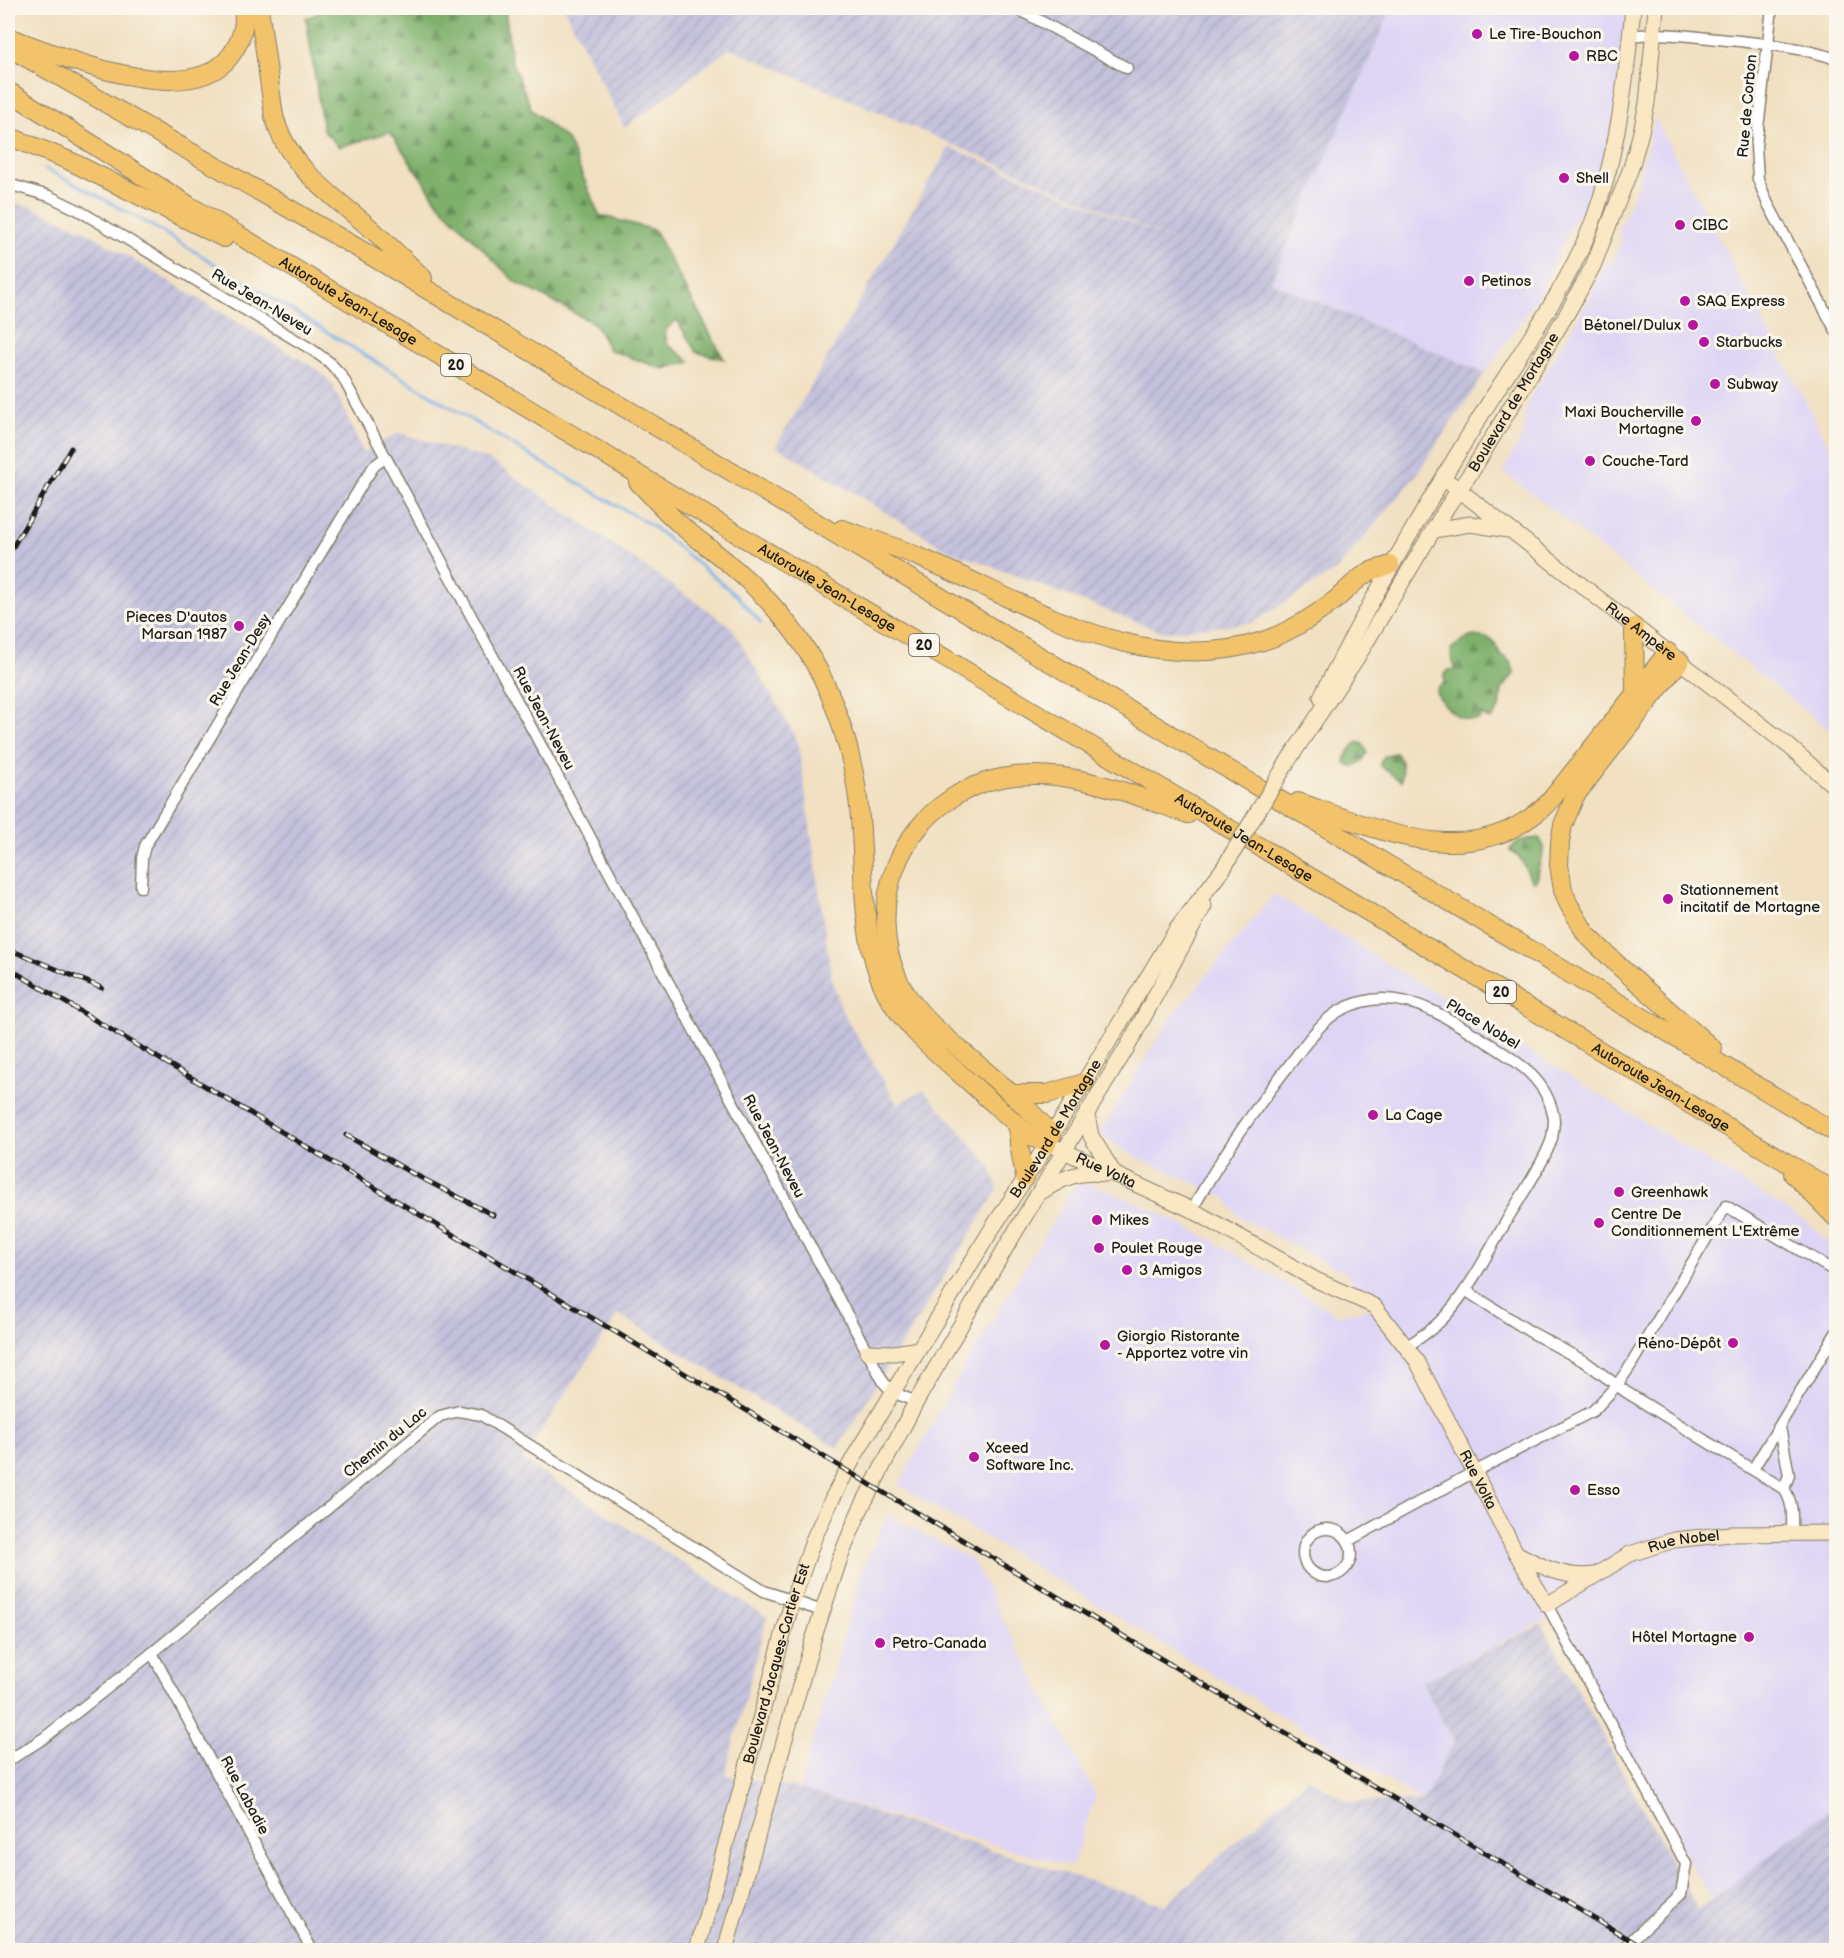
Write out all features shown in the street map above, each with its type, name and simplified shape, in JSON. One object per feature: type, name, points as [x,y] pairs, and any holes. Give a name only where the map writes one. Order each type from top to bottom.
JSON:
[{"type":"highway","points":[[8,37],[76,61],[118,72],[164,79],[192,79],[217,69],[231,55],[243,31],[243,8]]},
{"type":"highway","points":[[259,8],[273,116],[280,136],[288,149],[307,173],[448,302]]},
{"type":"highway","points":[[8,47],[448,302],[1836,1133]]},
{"type":"highway","name":"Autoroute Jean-Lesage","points":[[8,91],[155,184],[1836,1192]]},
{"type":"highway","points":[[8,136],[59,155],[214,234],[292,266]]},
{"type":"highway","points":[[620,464],[682,527],[718,554],[756,588],[791,629],[815,665],[836,710],[852,764],[860,818],[873,957],[882,983],[898,1012],[920,1037],[1032,1137],[1050,1139]]},
{"type":"highway","points":[[802,514],[918,556],[1101,637],[1135,647],[1174,652],[1219,651],[1269,639],[1319,611],[1369,572],[1390,565]]},
{"type":"highway","points":[[1634,627],[1635,692]]},
{"type":"highway","points":[[1264,790],[1401,835],[1458,843],[1489,839],[1516,828],[1543,808],[1635,692],[1674,656]]},
{"type":"highway","points":[[1674,656],[1571,803],[1560,842],[1561,882],[1570,909],[1590,938],[1753,1083]]},
{"type":"highway","points":[[1050,1139],[1011,1094],[921,1013],[908,997],[894,971],[885,930],[886,902],[895,868],[915,832],[937,809],[966,790],[1002,778],[1032,775],[1098,783],[1226,828]]},
{"type":"highway","points":[[1011,1094],[1047,1095],[1084,1083]]},
{"type":"highway","points":[[1018,1125],[1025,1177]]},
{"type":"highway","points":[[1775,1156],[1836,1218]]},
{"type":"main road","name":"Boulevard de Mortagne","points":[[1288,761],[1390,565],[1560,290],[1585,240],[1609,174],[1621,112],[1633,8]]},
{"type":"main road","name":"Boulevard de Mortagne","points":[[916,1402],[1145,1015],[1223,868],[1288,761],[1358,656],[1569,310],[1602,246],[1631,168],[1647,103],[1656,8]]},
{"type":"main road","name":"Rue Ampère","points":[[1443,477],[1796,752],[1836,788]]},
{"type":"main road","points":[[1434,530],[1470,524],[1509,530]]},
{"type":"main road","name":"Boulevard de Mortagne","points":[[892,1392],[1167,946],[1223,868]]},
{"type":"main road","points":[[1087,1114],[1091,1136],[1115,1175]]},
{"type":"main road","name":"Rue Volta","points":[[1050,1139],[1064,1151],[1192,1210],[1316,1280],[1374,1306],[1417,1361],[1546,1605]]},
{"type":"main road","points":[[1039,1193],[1067,1177],[1094,1173],[1115,1175]]},
{"type":"main road","points":[[867,1352],[894,1353],[919,1349]]},
{"type":"main road","name":"Boulevard Jacques-Cartier Est","points":[[696,1950],[792,1602],[814,1538],[836,1491],[892,1392]]},
{"type":"main road","name":"Boulevard Jacques-Cartier Est","points":[[725,1950],[822,1611],[859,1512],[916,1402]]},
{"type":"main road","name":"Rue Nobel","points":[[1546,1605],[1630,1554],[1674,1540],[1730,1534],[1836,1533]]},
{"type":"main road","points":[[1516,1552],[1540,1566],[1563,1574],[1582,1577],[1597,1575]]},
{"type":"street","points":[[1016,8],[1127,68]]},
{"type":"street","name":"Rue de Corbon","points":[[1772,8],[1756,146],[1758,179],[1767,202],[1836,331]]},
{"type":"street","points":[[1630,36],[1653,33],[1768,44],[1822,54],[1836,59]]},
{"type":"street","name":"Rue Jean-Neveu","points":[[8,184],[42,194],[71,207],[325,358],[338,371],[350,388],[867,1352],[884,1383],[892,1392]]},
{"type":"street","name":"Rue Jean-Desy","points":[[141,887],[142,858],[145,846],[364,481],[374,466],[386,457]]},
{"type":"street","name":"Place Nobel","points":[[1192,1210],[1254,1110],[1317,1029],[1339,1011],[1360,1003],[1381,999],[1405,1000],[1452,1021],[1495,1047],[1530,1071],[1544,1088],[1553,1114],[1551,1139],[1528,1184],[1465,1290],[1434,1328],[1406,1347]]},
{"type":"street","points":[[1348,1541],[1593,1410],[1617,1386],[1726,1206],[1836,1272]]},
{"type":"street","points":[[1465,1290],[1529,1331],[1587,1363],[1617,1386],[1784,1489],[1790,1497],[1792,1506],[1792,1534]]},
{"type":"street","points":[[1753,1469],[1836,1333]]},
{"type":"street","points":[[892,1392],[916,1402]]},
{"type":"street","name":"Chemin du Lac","points":[[8,1761],[44,1738],[152,1653],[440,1416],[459,1410],[481,1415],[764,1591],[822,1611]]},
{"type":"street","points":[[1780,1427],[1789,1475],[1784,1489]]},
{"type":"street","points":[[1320,1531],[1336,1531],[1348,1541],[1351,1556],[1344,1570],[1338,1574],[1323,1577],[1310,1569],[1306,1563],[1304,1555],[1308,1540],[1320,1531]]},
{"type":"street","name":"Rue Volta","points":[[1546,1605],[1686,1863],[1681,1894],[1622,1950]]},
{"type":"street","name":"Rue Labadie","points":[[152,1653],[312,1950]]},
{"type":"shaded area","points":[[564,8],[1392,8],[1271,282],[1485,373],[1412,481],[1336,570],[1253,623],[1163,632],[946,549],[776,446],[949,147],[1201,252],[730,48],[625,128]]},
{"type":"shaded area","points":[[1392,8],[1627,8],[1620,71],[1606,158],[1592,204],[1576,216],[1540,293],[1485,373],[1271,282]]},
{"type":"shaded area","points":[[1655,118],[1836,460],[1836,735],[1503,471],[1523,435],[1526,405],[1583,310],[1606,263],[1612,264],[1621,241],[1619,230],[1636,189]]},
{"type":"shaded area","points":[[8,202],[32,207],[85,231],[318,370],[332,383],[363,452],[399,433],[490,460],[731,626],[798,741],[832,980],[843,1012],[897,1104],[924,1090],[990,1165],[998,1189],[837,1448],[618,1314],[522,1460],[767,1617],[725,1775],[800,1789],[1165,1905],[1308,1778],[1347,1802],[1423,1801],[1454,1741],[1421,1682],[1542,1624],[1698,1910],[1836,1805],[1836,1950],[8,1950]]},
{"type":"shaded area","points":[[1274,894],[1807,1222],[1836,1250],[1836,1805],[1712,1901],[1550,1618],[1421,1682],[1454,1741],[1423,1801],[899,1485],[958,1377],[1075,1185],[1088,1183],[1138,1203],[1212,1240],[1338,1315],[1370,1308],[1347,1274],[1238,1216],[1226,1198],[1130,1154],[1099,1133],[1169,1021]]},
{"type":"shaded area","points":[[887,1515],[972,1560],[1096,1795],[1072,1867],[799,1789],[862,1570]]},
{"type":"green space","points":[[332,8],[505,8],[511,60],[532,110],[568,141],[599,215],[654,230],[724,359],[696,352],[677,320],[665,330],[667,344],[691,362],[663,369],[609,350],[595,324],[514,281],[439,204],[390,132],[339,147],[323,130],[306,18]]},
{"type":"green space","points":[[1474,636],[1488,638],[1494,642],[1500,655],[1512,664],[1514,674],[1502,688],[1500,707],[1491,720],[1482,715],[1478,720],[1465,719],[1453,713],[1436,692],[1438,687],[1445,682],[1444,675],[1449,670],[1456,669],[1451,649],[1463,640]]},
{"type":"green space","points":[[1358,742],[1363,744],[1367,752],[1361,762],[1350,766],[1345,763],[1346,756]]},
{"type":"green space","points":[[1396,753],[1402,766],[1401,781],[1380,766],[1385,756]]},
{"type":"green space","points":[[1539,838],[1543,845],[1543,852],[1536,881],[1532,882],[1520,858],[1510,850],[1526,839]]},
{"type":"waterway","points":[[45,169],[156,228],[534,458],[651,525],[736,595],[761,623]]},
{"type":"railway","points":[[8,555],[71,448]]},
{"type":"railway","points":[[8,949],[102,988]]},
{"type":"railway","points":[[8,968],[1647,1950]]},
{"type":"railway","points":[[346,1135],[408,1171],[493,1215]]},
{"type":"place","name":"Le Tire-Bouchon","points":[[1477,34]]},
{"type":"place","name":"RBC","points":[[1574,56]]},
{"type":"place","name":"Shell","points":[[1564,178]]},
{"type":"place","name":"CIBC","points":[[1680,225]]},
{"type":"place","name":"Petinos","points":[[1469,281]]},
{"type":"place","name":"SAQ Express","points":[[1685,301]]},
{"type":"place","name":"Bétonel/Dulux","points":[[1693,325]]},
{"type":"place","name":"Starbucks","points":[[1704,342]]},
{"type":"place","name":"Subway","points":[[1715,384]]},
{"type":"place","name":"Maxi Boucherville Mortagne","points":[[1696,421]]},
{"type":"place","name":"Couche-Tard","points":[[1590,461]]},
{"type":"place","name":"Pieces D'autos Marsan 1987","points":[[239,626]]},
{"type":"place","name":"Stationnement incitatif de Mortagne","points":[[1668,899]]},
{"type":"place","name":"La Cage","points":[[1373,1115]]},
{"type":"place","name":"Greenhawk","points":[[1619,1192]]},
{"type":"place","name":"Mikes","points":[[1097,1220]]},
{"type":"place","name":"Centre De Conditionnement L'Extrême","points":[[1599,1223]]},
{"type":"place","name":"Poulet Rouge","points":[[1099,1248]]},
{"type":"place","name":"3 Amigos","points":[[1127,1270]]},
{"type":"place","name":"Réno-Dépôt","points":[[1733,1343]]},
{"type":"place","name":"Giorgio Ristorante - Apportez votre vin","points":[[1105,1345]]},
{"type":"place","name":"Xceed Software Inc.","points":[[974,1457]]},
{"type":"place","name":"Esso","points":[[1575,1490]]},
{"type":"place","name":"Hôtel Mortagne","points":[[1749,1637]]},
{"type":"place","name":"Petro-Canada","points":[[880,1643]]}]
